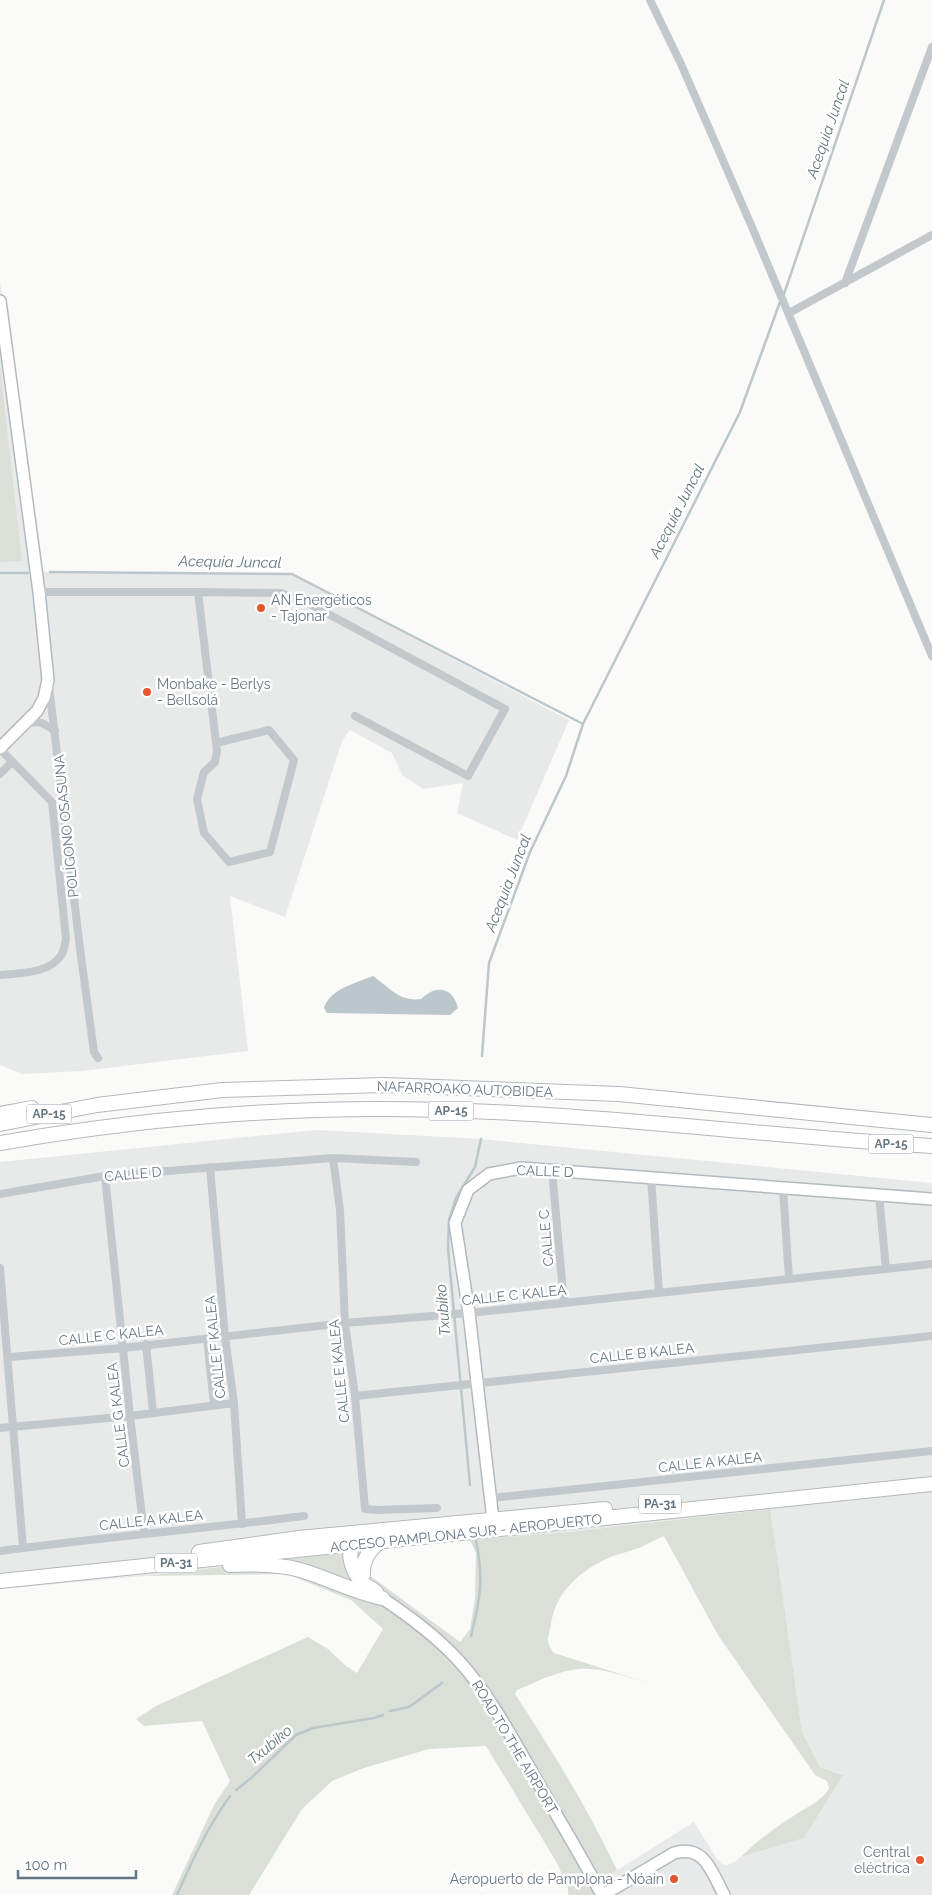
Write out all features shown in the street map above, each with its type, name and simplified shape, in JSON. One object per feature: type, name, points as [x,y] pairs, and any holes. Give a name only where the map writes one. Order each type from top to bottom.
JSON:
[{"type":"highway","name":"NAFARROAKO AUTOBIDEA","points":[[0,1124],[97,1105],[222,1090],[383,1085],[619,1094],[932,1124]]},
{"type":"highway","points":[[0,1114],[103,1095],[179,1088],[222,1090]]},
{"type":"highway","name":"NAFARROAKO AUTOBIDEA","points":[[0,1144],[148,1120],[266,1111],[379,1109],[608,1119],[849,1141]]},
{"type":"highway","points":[[849,1141],[890,1151],[932,1156]]},
{"type":"highway","name":"AP-15","points":[[849,1141],[932,1146]]},
{"type":"highway","name":"ACCESO PAMPLONA SUR - AEROPUERTO","points":[[0,1573],[192,1553],[299,1538],[932,1477]]},
{"type":"highway","name":"ACCESO PAMPLONA SUR - AEROPUERTO","points":[[0,1581],[932,1484]]},
{"type":"highway","points":[[377,1593],[364,1585],[353,1569],[350,1558],[352,1545],[359,1538],[377,1536],[388,1529]]},
{"type":"highway","points":[[299,1538],[316,1542],[340,1540],[352,1545],[363,1575],[377,1593]]},
{"type":"highway","points":[[363,1575],[364,1562],[367,1555],[379,1542]]},
{"type":"highway","points":[[142,1567],[168,1570],[204,1566],[262,1565],[298,1570],[368,1595],[377,1593]]},
{"type":"street","points":[[650,0],[681,64],[790,314],[932,656]]},
{"type":"street","points":[[845,283],[932,47]]},
{"type":"street","points":[[790,314],[932,235]]},
{"type":"street","name":"POLÍGONO OSASUNA","points":[[0,301],[39,592],[80,950],[94,1052],[98,1058]]},
{"type":"street","points":[[39,592],[282,593],[306,602],[505,709],[468,776],[355,716]]},
{"type":"street","points":[[198,592],[216,743],[215,762],[204,772],[197,799],[204,833],[230,862],[270,852],[294,760],[269,730],[216,743]]},
{"type":"street","points":[[0,975],[38,970],[53,964],[62,954],[66,939],[52,802],[0,748],[37,711],[44,698],[48,680]]},
{"type":"street","points":[[26,724],[36,721],[46,723],[55,731]]},
{"type":"street","points":[[0,774],[12,762]]},
{"type":"street","name":"CALLE D","points":[[0,1194],[105,1176],[210,1167],[333,1158],[416,1162]]},
{"type":"street","name":"CALLE E KALEA","points":[[333,1158],[340,1210],[346,1323],[366,1509],[437,1508]]},
{"type":"street","name":"CALLE F KALEA","points":[[210,1167],[225,1337],[234,1403],[242,1524]]},
{"type":"street","name":"CALLE D","points":[[493,1520],[491,1498],[471,1383],[469,1313],[455,1223],[468,1190],[489,1174],[521,1168],[932,1199]]},
{"type":"street","name":"CALLE C","points":[[552,1170],[564,1303]]},
{"type":"street","name":"CALLE G KALEA","points":[[105,1176],[144,1532]]},
{"type":"street","points":[[651,1178],[658,1293]]},
{"type":"street","points":[[783,1188],[789,1279]]},
{"type":"street","points":[[878,1195],[886,1269]]},
{"type":"street","name":"CALLE C KALEA","points":[[8,1358],[123,1348],[346,1323],[469,1313],[932,1264]]},
{"type":"street","points":[[0,1268],[23,1548]]},
{"type":"street","name":"CALLE B KALEA","points":[[355,1396],[932,1336]]},
{"type":"street","points":[[206,1338],[214,1405]]},
{"type":"street","points":[[146,1344],[153,1412]]},
{"type":"street","points":[[0,1428],[130,1416],[234,1403]]},
{"type":"street","name":"CALLE A KALEA","points":[[491,1498],[932,1452]]},
{"type":"street","name":"CALLE A KALEA","points":[[0,1551],[144,1532],[242,1524],[304,1516]]},
{"type":"street","name":"ROAD TO THE AIRPORT","points":[[377,1593],[415,1620],[437,1639],[474,1679],[489,1699],[603,1895],[674,1853],[682,1851],[694,1852],[700,1855],[724,1895]]},
{"type":"shaded area","points":[[0,282],[43,572],[292,574],[569,720],[517,840],[457,813],[463,783],[423,789],[402,775],[392,753],[350,730],[342,741],[285,917],[230,896],[248,1051],[82,1071],[22,1074],[0,1065]]},
{"type":"shaded area","points":[[0,368],[22,561],[0,562]]},
{"type":"shaded area","points":[[373,976],[395,993],[406,998],[421,999],[432,991],[443,990],[452,996],[458,1008],[450,1015],[327,1013],[324,1008],[327,1001],[338,991]]},
{"type":"shaded area","points":[[316,1130],[481,1139],[932,1183],[932,1895],[595,1895],[606,1877],[694,1822],[717,1859],[722,1864],[727,1865],[741,1857],[804,1838],[842,1774],[820,1767],[802,1732],[769,1509],[569,1532],[344,1551],[145,1576],[0,1589],[0,1162]]},
{"type":"shaded area","points":[[770,1509],[802,1732],[820,1767],[843,1775],[804,1838],[741,1857],[768,1834],[819,1800],[829,1789],[827,1781],[815,1775],[718,1635],[664,1536],[639,1548],[602,1561],[581,1574],[572,1582],[558,1601],[548,1639],[554,1653],[658,1686],[608,1672],[579,1669],[547,1677],[517,1690],[515,1694],[569,1780],[617,1870],[606,1877],[595,1895],[568,1895],[568,1888],[557,1863],[486,1746],[429,1749],[364,1768],[332,1781],[302,1809],[249,1895],[172,1895],[214,1805],[230,1781],[202,1721],[144,1726],[136,1719],[156,1706],[308,1637],[328,1649],[346,1666],[357,1673],[383,1629],[351,1600],[287,1574],[145,1576],[379,1548],[369,1564],[369,1575],[460,1642],[470,1629],[475,1598],[476,1553],[470,1540],[569,1532]]},
{"type":"waterway","name":"Acequia Juncal","points":[[784,294],[884,0]]},
{"type":"waterway","name":"Acequia Juncal","points":[[482,1056],[489,963],[530,852],[566,776],[583,724],[740,412],[780,302]]},
{"type":"waterway","name":"Acequia Juncal","points":[[50,572],[292,574],[583,724]]},
{"type":"waterway","name":"Acequia Juncal","points":[[0,573],[28,573]]},
{"type":"waterway","name":"Txubiko","points":[[470,1485],[448,1248],[449,1220],[456,1198],[475,1167],[481,1139]]},
{"type":"waterway","name":"Txubiko","points":[[471,1636],[480,1589],[480,1566],[476,1541]]},
{"type":"waterway","name":"Txubiko","points":[[390,1711],[409,1707],[442,1683]]},
{"type":"waterway","name":"Txubiko","points":[[236,1790],[296,1735],[313,1728],[383,1715]]},
{"type":"waterway","name":"Txubiko","points":[[177,1895],[208,1832],[230,1796]]},
{"type":"place","name":"AN Energéticos - Tajonar","points":[[261,608]]},
{"type":"place","name":"Monbake - Berlys - Bellsolá","points":[[147,692]]},
{"type":"place","name":"Central eléctrica","points":[[920,1860]]},
{"type":"place","name":"Aeropuerto de Pamplona - Nóain","points":[[674,1879]]}]
